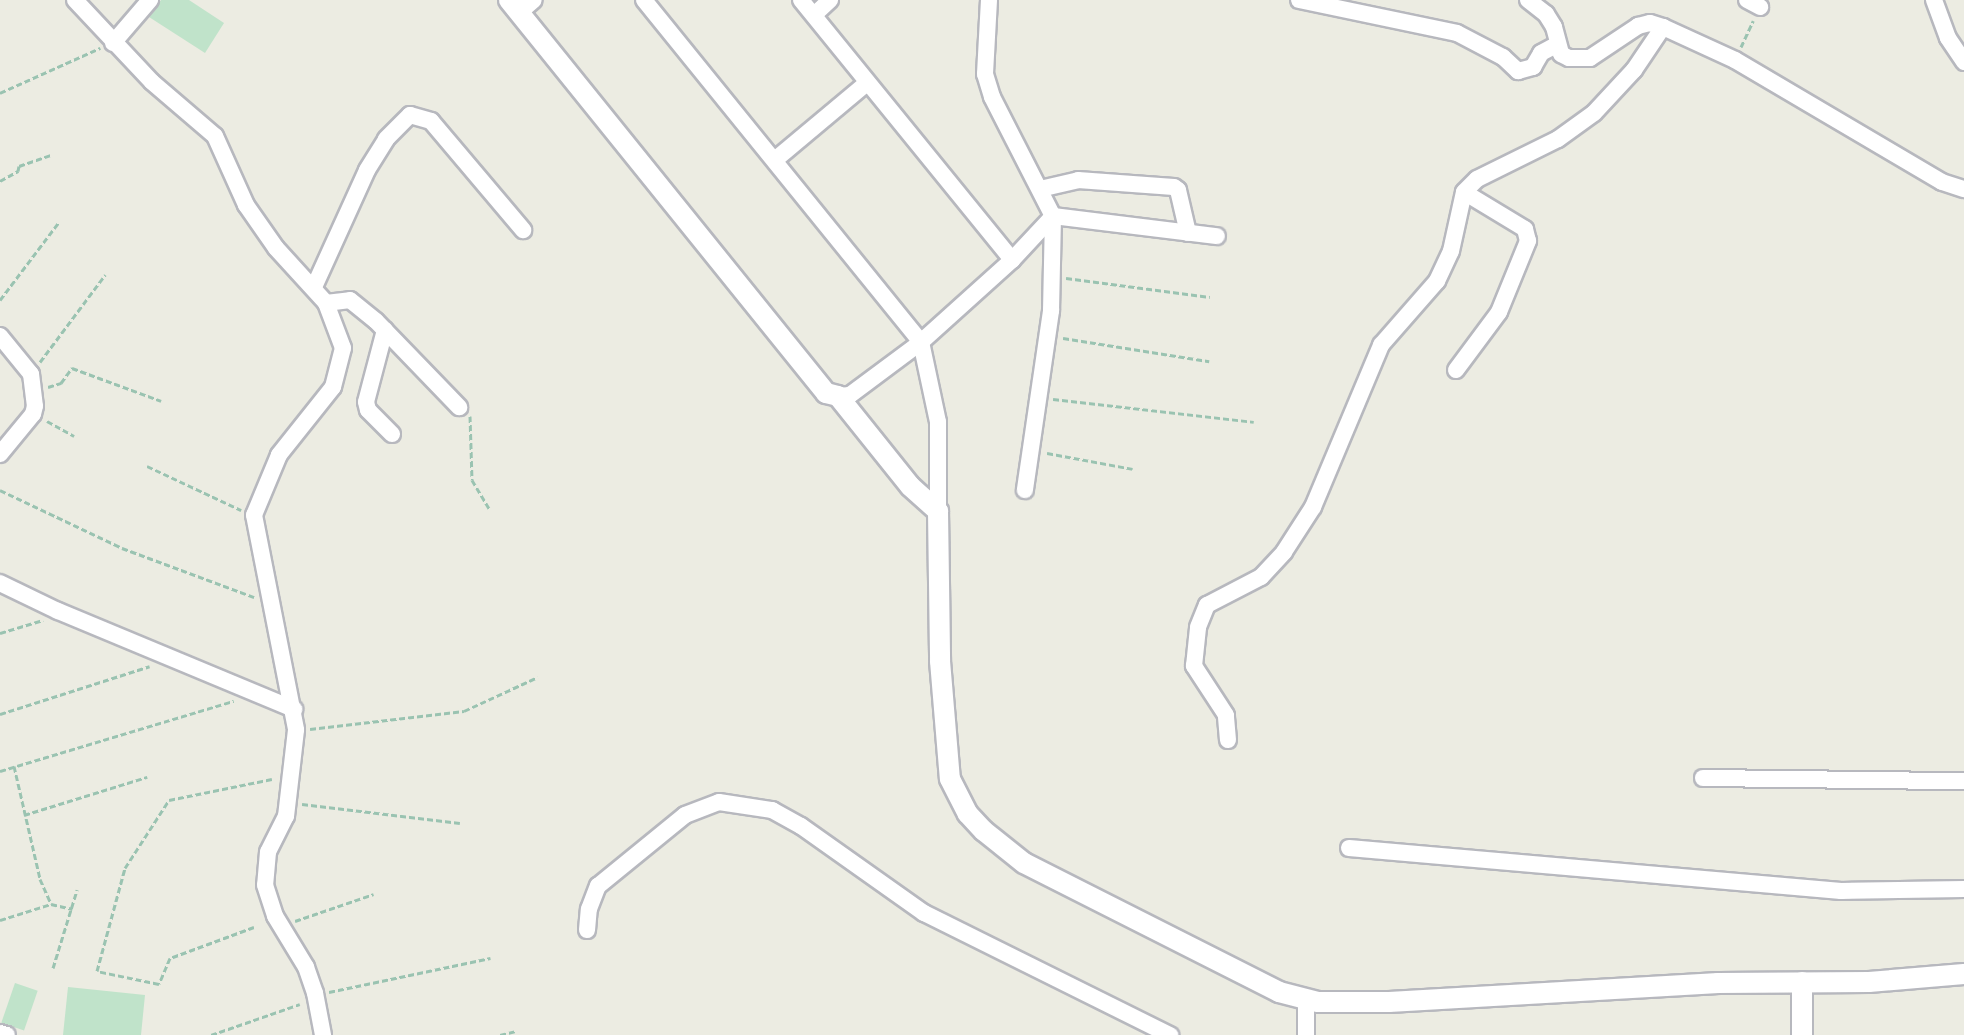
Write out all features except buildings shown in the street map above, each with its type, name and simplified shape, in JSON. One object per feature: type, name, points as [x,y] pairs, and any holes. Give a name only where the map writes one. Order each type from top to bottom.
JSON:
[{"type":"street","points":[[112,43],[150,0]]},
{"type":"street","points":[[644,0],[776,159],[921,342],[938,422],[938,511],[947,761],[950,779],[968,813],[1024,863],[1279,992],[1331,1003],[1802,982],[1869,982],[1964,974]]},
{"type":"street","points":[[801,0],[1012,260]]},
{"type":"street","points":[[814,15],[830,0]]},
{"type":"street","points":[[989,0],[985,74],[992,97],[1053,216],[1053,276],[1047,336],[1024,490]]},
{"type":"street","points":[[1299,0],[1457,33],[1503,57],[1518,71],[1533,67],[1541,53],[1558,44]]},
{"type":"street","points":[[1528,0],[1554,27],[1561,54],[1569,58],[1590,58],[1638,26],[1650,23],[1735,60],[1942,182],[1964,189]]},
{"type":"street","points":[[1934,0],[1948,38],[1964,62]]},
{"type":"street","points":[[79,2],[112,43],[152,82],[215,136],[246,205],[276,248],[314,287],[326,303],[343,348],[333,387],[279,455],[254,515],[266,565],[269,605],[294,709],[295,764],[286,816],[268,852],[265,885],[275,915],[306,967],[315,993],[323,1035]]},
{"type":"street","points":[[521,4],[826,393],[838,396],[850,395],[921,342],[1012,260],[1053,216]]},
{"type":"street","points":[[1228,740],[1226,715],[1194,666],[1198,627],[1215,598],[1261,577],[1284,552],[1313,507],[1382,345],[1437,281],[1451,251],[1464,192],[1477,179],[1548,145],[1594,113],[1634,70],[1662,27]]},
{"type":"street","points":[[776,159],[867,83]]},
{"type":"street","points":[[314,287],[367,170],[386,139],[410,116],[430,121],[523,230]]},
{"type":"street","points":[[1040,189],[1078,180],[1174,188],[1178,190],[1188,233]]},
{"type":"street","points":[[1456,370],[1499,312],[1528,241],[1525,229],[1464,192]]},
{"type":"street","points":[[1053,216],[1217,236]]},
{"type":"street","points":[[326,303],[350,300],[385,330],[459,407]]},
{"type":"street","points":[[385,330],[366,402],[368,410],[392,434]]},
{"type":"street","points":[[0,336],[31,374],[33,414],[7,436],[0,454]]},
{"type":"street","points":[[838,396],[910,486],[938,511]]},
{"type":"street","points":[[0,583],[58,611],[294,709]]},
{"type":"street","points":[[1703,778],[1964,781]]},
{"type":"street","points":[[587,930],[589,909],[597,886],[685,814],[719,802],[772,810],[801,826],[924,913],[1170,1035]]},
{"type":"street","points":[[1349,848],[1841,891],[1964,889]]},
{"type":"street","points":[[1802,982],[1802,1035]]},
{"type":"street","points":[[1306,999],[1306,1035]]},
{"type":"street","points":[[0,1034],[7,1035]]},
{"type":"path","points":[[1735,60],[1754,4]]},
{"type":"path","points":[[0,93],[112,43]]},
{"type":"path","points":[[0,181],[18,171],[20,166],[51,154]]},
{"type":"path","points":[[0,300],[59,222]]},
{"type":"path","points":[[31,374],[105,275]]},
{"type":"path","points":[[1053,276],[1210,297]]},
{"type":"path","points":[[1047,336],[1209,361]]},
{"type":"path","points":[[61,383],[72,368],[161,401]]},
{"type":"path","points":[[1039,397],[1254,423]]},
{"type":"path","points":[[33,414],[74,436]]},
{"type":"path","points":[[472,419],[472,480],[490,510]]},
{"type":"path","points":[[1030,450],[1133,469]]},
{"type":"path","points":[[147,466],[254,515]]},
{"type":"path","points":[[0,490],[122,548],[269,605]]},
{"type":"path","points":[[0,633],[36,624],[58,611]]},
{"type":"path","points":[[0,714],[151,665],[160,667]]},
{"type":"path","points":[[307,729],[464,711],[538,677]]},
{"type":"path","points":[[0,771],[237,700]]},
{"type":"path","points":[[14,766],[40,879],[51,904]]},
{"type":"path","points":[[24,815],[147,777]]},
{"type":"path","points":[[254,927],[171,958],[159,984],[97,971],[125,868],[169,800],[272,779]]},
{"type":"path","points":[[296,803],[460,823]]},
{"type":"path","points":[[53,968],[77,890]]},
{"type":"path","points":[[296,921],[374,894]]},
{"type":"path","points":[[0,920],[51,904],[72,909]]},
{"type":"path","points":[[326,992],[490,958]]},
{"type":"path","points":[[211,1035],[300,1004]]},
{"type":"path","points":[[500,1035],[516,1031]]},
{"type":"green space","points":[[161,0],[189,0],[224,23],[205,53],[149,17]]},
{"type":"green space","points":[[15,983],[38,991],[24,1031],[1,1023]]},
{"type":"green space","points":[[68,987],[145,995],[141,1035],[63,1035]]}]
